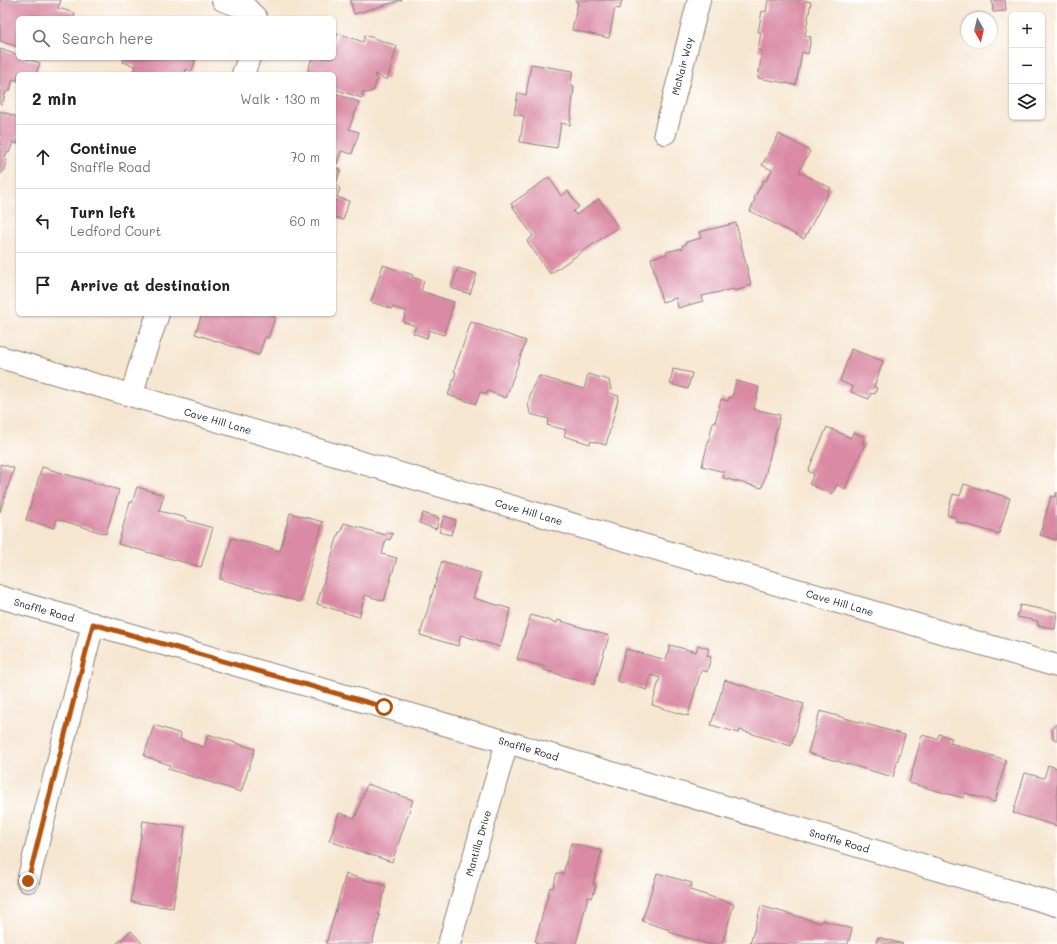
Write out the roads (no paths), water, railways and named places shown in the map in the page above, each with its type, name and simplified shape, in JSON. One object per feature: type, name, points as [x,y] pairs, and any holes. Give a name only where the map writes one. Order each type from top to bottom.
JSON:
[{"type":"street","points":[[223,0],[246,8],[254,16]]},
{"type":"street","name":"McNair Way","points":[[665,133],[700,0]]},
{"type":"street","points":[[244,72],[248,60]]},
{"type":"street","points":[[132,395],[139,369],[157,316]]},
{"type":"street","name":"Cave Hill Lane","points":[[0,357],[1057,666]]},
{"type":"street","name":"Snaffle Road","points":[[0,597],[507,742],[1057,905]]},
{"type":"street","points":[[28,881],[93,624]]},
{"type":"street","name":"Mantilla Drive","points":[[449,944],[507,742]]}]
